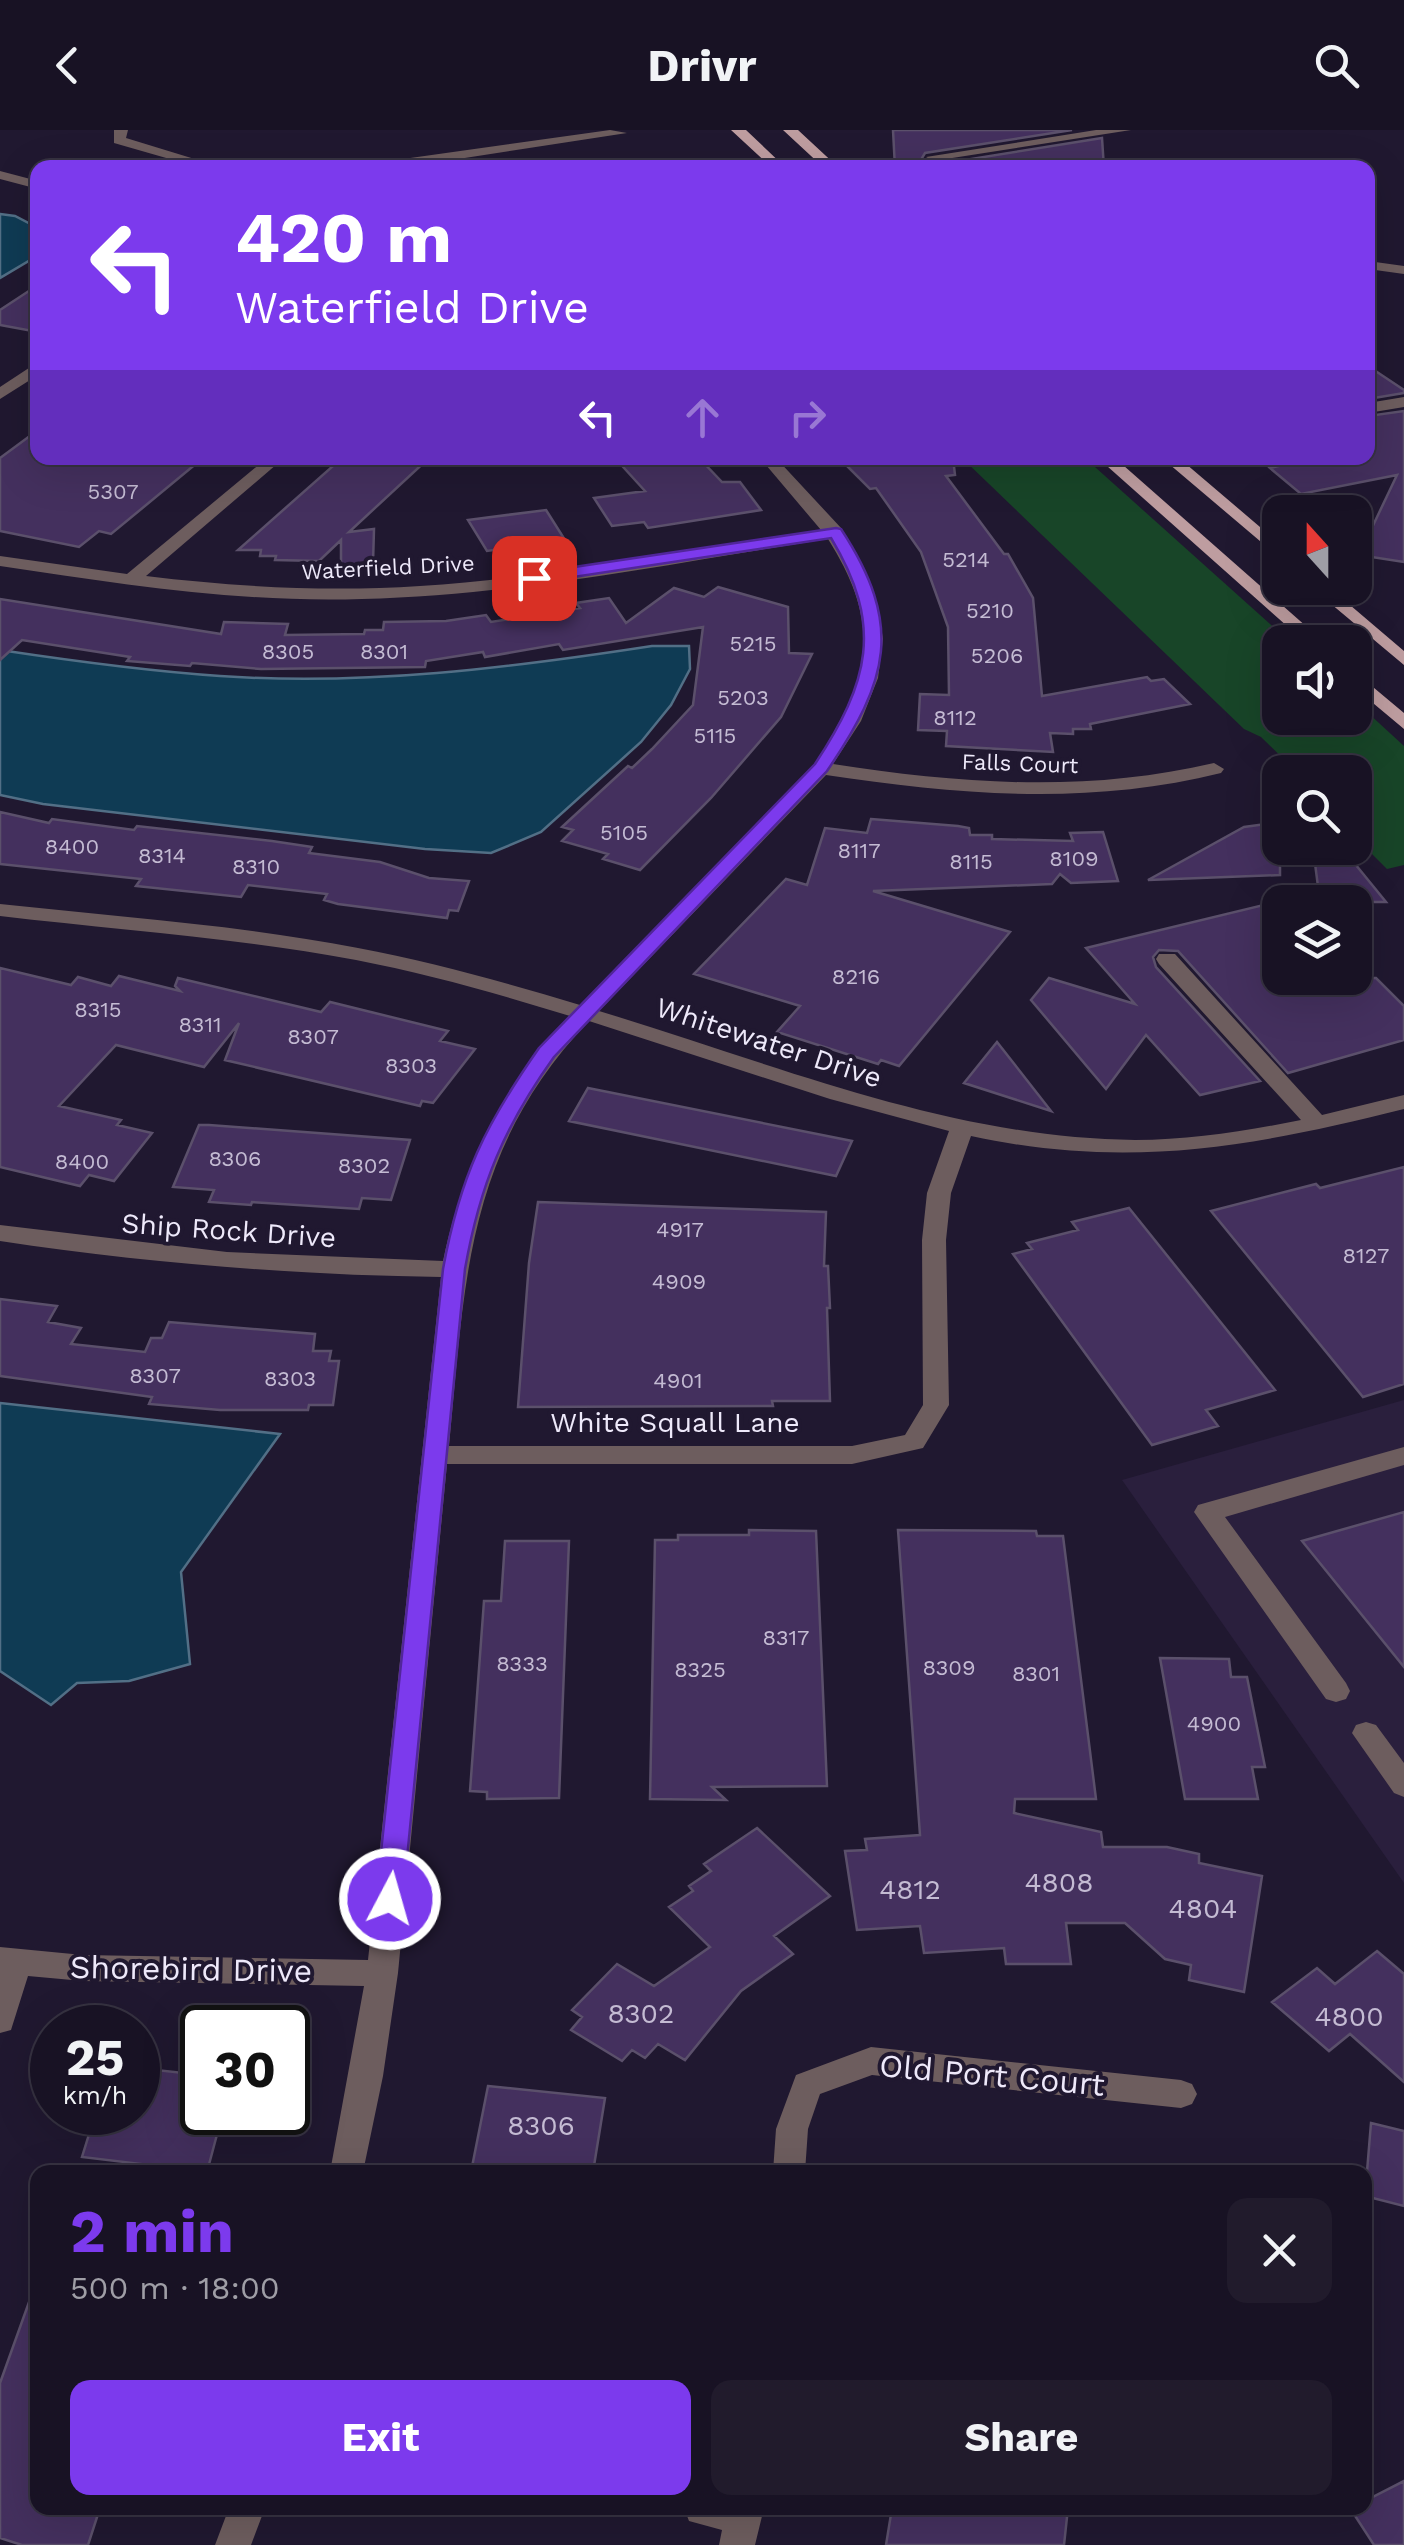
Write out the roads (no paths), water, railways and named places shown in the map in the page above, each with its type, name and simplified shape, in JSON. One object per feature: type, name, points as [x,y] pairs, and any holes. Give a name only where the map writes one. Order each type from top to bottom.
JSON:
[{"type":"main road","points":[[738,130],[771,160]]},
{"type":"main road","points":[[790,130],[823,160]]},
{"type":"main road","points":[[1114,465],[1296,625]]},
{"type":"main road","points":[[1178,465],[1262,537]]},
{"type":"main road","points":[[1340,605],[1404,660]]},
{"type":"main road","points":[[1372,693],[1404,722]]},
{"type":"street","points":[[121,130],[119,140],[190,160]]},
{"type":"street","points":[[425,160],[620,133],[616,130]]},
{"type":"street","points":[[933,157],[1124,130]]},
{"type":"street","points":[[0,175],[30,183]]},
{"type":"street","points":[[1375,266],[1404,270]]},
{"type":"street","points":[[0,394],[30,373]]},
{"type":"street","points":[[1375,407],[1404,402]]},
{"type":"street","points":[[131,580],[268,465]]},
{"type":"street","points":[[348,2165],[382,1973],[454,1269],[465,1210],[484,1153],[512,1101],[546,1052],[821,768],[843,738],[872,668],[871,606],[860,574],[836,532],[774,465]]},
{"type":"street","name":"Waterfield Drive","points":[[0,561],[131,580],[294,594],[430,590],[836,532]]},
{"type":"street","name":"Falls Court","points":[[821,768],[970,788],[1109,791],[1165,783],[1214,769]]},
{"type":"street","name":"Whitewater Drive","points":[[0,910],[398,962],[472,980],[901,1115],[961,1130],[1074,1145],[1140,1148],[1204,1144],[1318,1124],[1404,1102]]},
{"type":"street","points":[[1168,959],[1318,1124]]},
{"type":"street","name":"White Squall Lane","points":[[435,1455],[852,1454],[914,1442],[936,1405],[934,1240],[939,1193],[961,1130]]},
{"type":"street","name":"Ship Rock Drive","points":[[0,1233],[200,1261],[323,1268],[454,1269]]},
{"type":"street","points":[[1336,1691],[1207,1512],[1404,1456]]},
{"type":"street","points":[[1366,1733],[1404,1786]]},
{"type":"street","points":[[0,2020],[8,1961]]},
{"type":"street","name":"Shorebird Drive","points":[[8,1961],[83,1968],[382,1973]]},
{"type":"street","name":"Old Port Court","points":[[789,2165],[792,2128],[807,2086],[871,2061],[1181,2094]]},
{"type":"street","points":[[233,2545],[244,2515]]},
{"type":"water","points":[[0,214],[30,224],[30,260],[0,278]]},
{"type":"water","points":[[652,646],[689,646],[690,669],[671,705],[641,742],[541,832],[491,853],[425,849],[43,804],[0,795],[0,650],[192,674],[329,679],[491,668]]},
{"type":"water","points":[[0,1403],[280,1434],[181,1572],[190,1664],[129,1681],[77,1683],[51,1705],[0,1671]]}]
